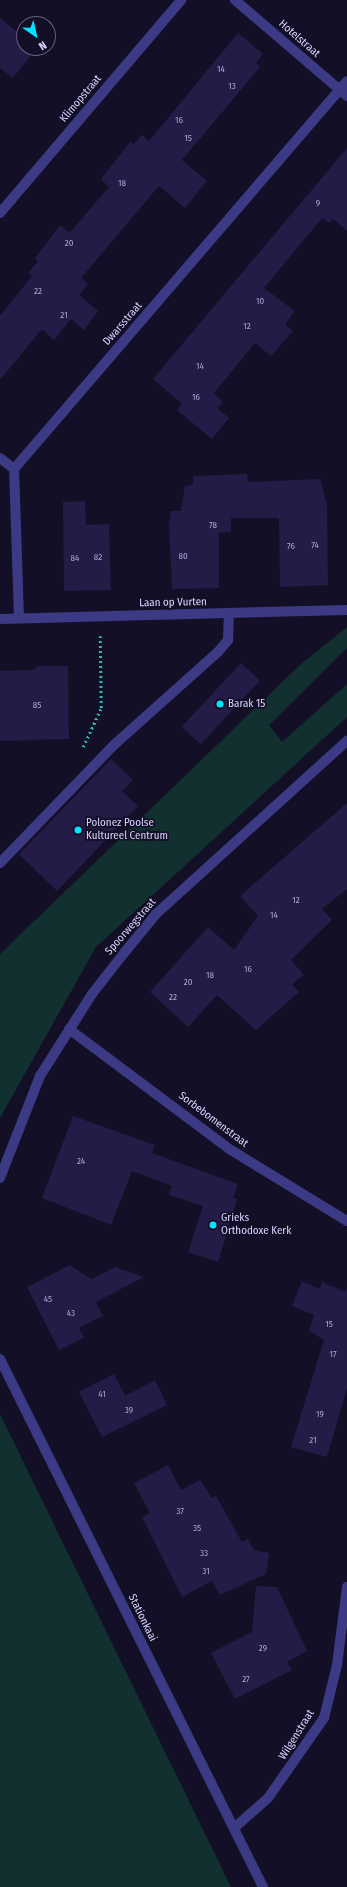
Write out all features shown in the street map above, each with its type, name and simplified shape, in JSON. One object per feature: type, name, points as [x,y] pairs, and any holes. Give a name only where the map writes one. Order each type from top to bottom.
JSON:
[{"type":"street","name":"Klimopstraat","points":[[0,214],[181,0]]},
{"type":"street","name":"Hotelstraat","points":[[235,0],[343,93]]},
{"type":"street","name":"Dwarsstraat","points":[[14,469],[343,93],[347,81]]},
{"type":"street","points":[[0,458],[14,469],[19,618]]},
{"type":"street","name":"Laan op Vurten","points":[[0,619],[347,610]]},
{"type":"street","points":[[0,863],[115,744],[218,652],[228,640],[229,614]]},
{"type":"street","name":"Spoorwegstraat","points":[[0,1178],[40,1076],[92,994],[156,914],[347,741]]},
{"type":"street","name":"Sorbebomenstraat","points":[[69,1029],[231,1150],[347,1221]]},
{"type":"street","name":"Stationkaai","points":[[0,1359],[263,1887]]},
{"type":"street","name":"Wilgenstraat","points":[[234,1828],[268,1798],[324,1718],[337,1665],[347,1587]]},
{"type":"path","points":[[82,750],[101,708],[99,617]]},
{"type":"green space","points":[[347,627],[347,648],[269,725],[282,742],[347,684],[347,717],[96,947],[0,1118],[0,954],[301,664]]},
{"type":"green space","points":[[0,1414],[231,1887],[0,1887]]},
{"type":"building","points":[[0,18],[16,31],[16,56],[31,56],[13,78],[0,68]]},
{"type":"building","points":[[238,33],[263,54],[256,63],[260,67],[182,160],[207,181],[185,208],[159,186],[81,278],[88,284],[79,295],[98,311],[84,330],[71,319],[54,340],[42,329],[0,380],[0,316],[32,276],[28,273],[38,261],[35,258],[60,225],[69,232],[73,229],[109,187],[101,179],[130,142],[134,144],[142,135],[149,141]]},
{"type":"building","points":[[347,148],[347,231],[333,219],[329,223],[322,218],[264,288],[295,311],[285,324],[293,331],[271,356],[255,343],[214,393],[223,402],[217,408],[229,418],[212,439],[177,410],[182,404],[153,379]]},
{"type":"building","points":[[247,474],[248,482],[320,479],[327,504],[328,585],[280,587],[279,518],[231,518],[231,532],[219,533],[219,588],[172,589],[169,524],[171,511],[181,511],[185,486],[193,485],[193,476]]},
{"type":"building","points":[[85,501],[86,525],[109,524],[111,590],[64,591],[63,502]]},
{"type":"building","name":"Barak 15","points":[[241,663],[260,681],[201,744],[182,727]]},
{"type":"building","points":[[39,666],[68,666],[69,739],[0,741],[0,671],[32,670]]},
{"type":"building","name":"Polonez Poolse Kultureel Centrum","points":[[111,759],[133,780],[122,791],[138,806],[57,891],[19,854]]},
{"type":"building","points":[[347,803],[347,889],[322,909],[332,920],[291,960],[304,975],[292,984],[299,992],[256,1030],[217,995],[188,1027],[150,992],[208,927],[234,950],[258,916],[240,896]]},
{"type":"building","points":[[73,1116],[155,1145],[152,1153],[238,1184],[233,1198],[237,1199],[218,1262],[188,1252],[203,1206],[169,1195],[172,1186],[132,1171],[111,1225],[42,1198]]},
{"type":"building","points":[[70,1265],[91,1279],[115,1267],[144,1277],[96,1302],[103,1316],[79,1328],[84,1338],[59,1350],[27,1287]]},
{"type":"building","points":[[302,1281],[320,1289],[322,1282],[345,1292],[347,1287],[347,1388],[327,1457],[291,1447],[324,1340],[309,1331],[314,1315],[292,1306]]},
{"type":"building","points":[[114,1374],[125,1396],[155,1380],[167,1405],[102,1437],[79,1392]]},
{"type":"building","points":[[168,1465],[181,1490],[200,1480],[212,1498],[216,1496],[242,1542],[248,1539],[254,1550],[269,1553],[266,1574],[220,1595],[212,1581],[182,1597],[142,1517],[150,1513],[134,1483]]},
{"type":"building","points":[[256,1586],[277,1587],[307,1651],[287,1662],[292,1670],[235,1699],[211,1653],[252,1632]]},
{"type":"place","name":"Barak 15","points":[[220,704]]},
{"type":"place","name":"Polonez Poolse Kultureel Centrum","points":[[78,830]]},
{"type":"place","name":"Grieks Orthodoxe Kerk","points":[[213,1225]]}]
